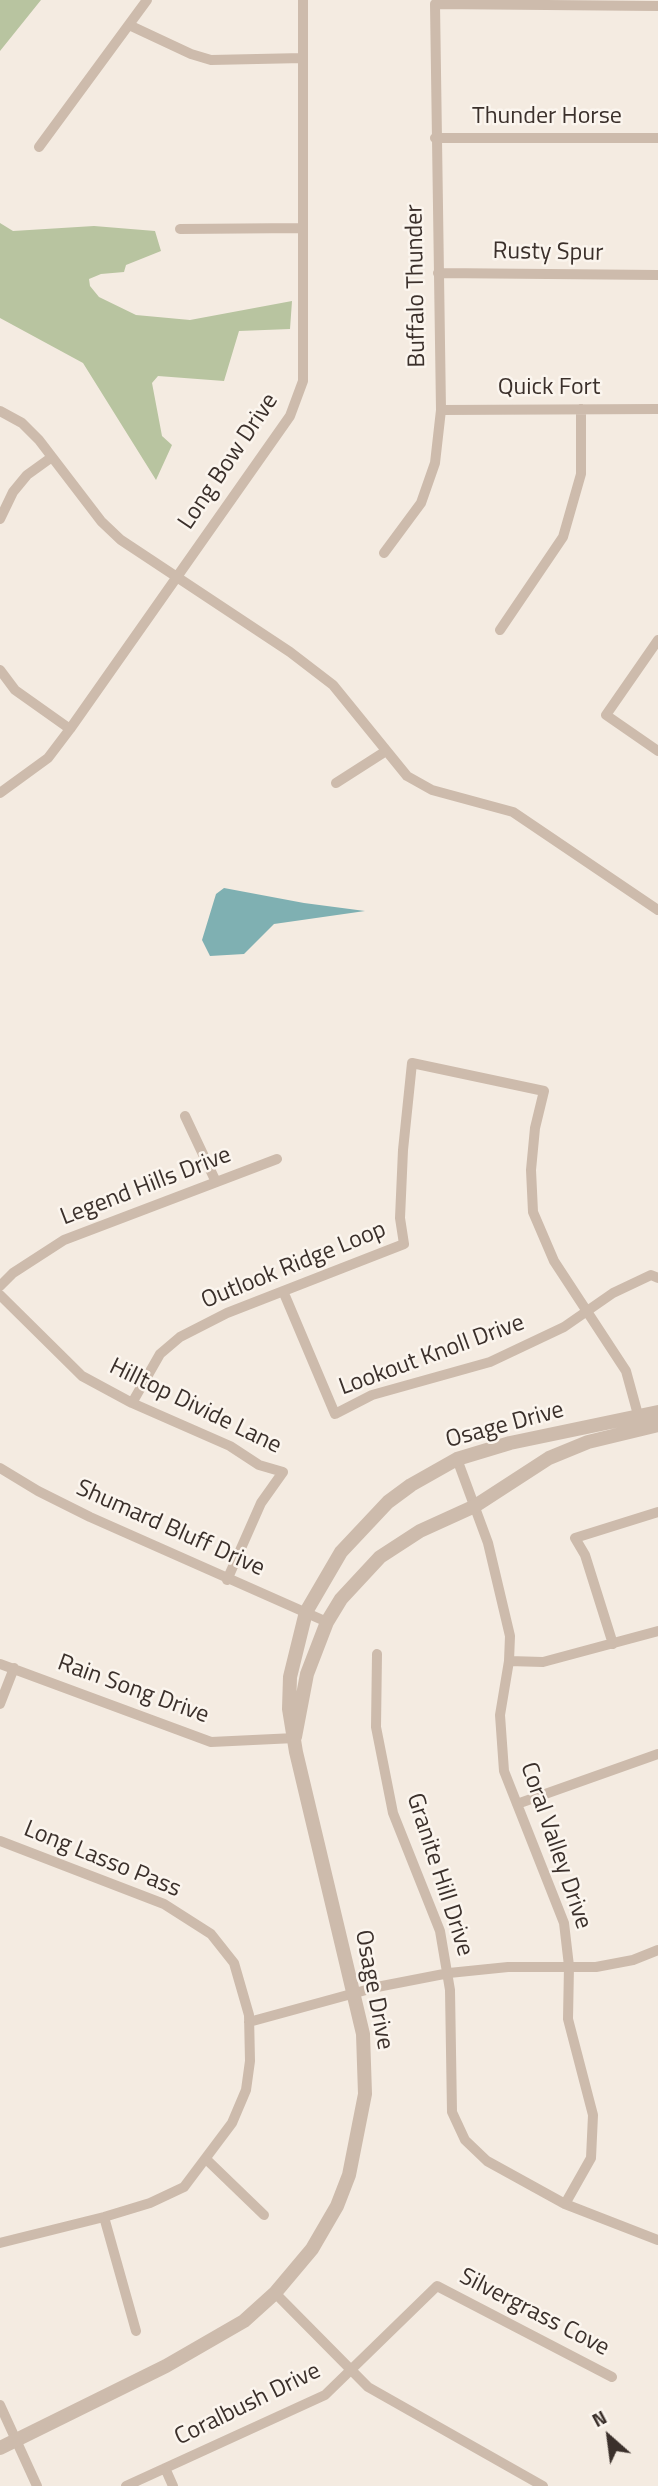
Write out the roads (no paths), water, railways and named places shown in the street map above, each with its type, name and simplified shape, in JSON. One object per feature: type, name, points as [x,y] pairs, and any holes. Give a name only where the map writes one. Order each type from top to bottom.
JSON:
[{"type":"street","points":[[39,147],[147,0]]},
{"type":"street","name":"Long Bow Drive","points":[[0,793],[48,758],[290,416],[303,381],[303,0]]},
{"type":"street","name":"Buffalo Thunder","points":[[384,553],[421,503],[435,463],[441,410],[435,4],[658,6]]},
{"type":"street","points":[[129,25],[191,54],[211,60],[303,58]]},
{"type":"street","name":"Thunder Horse","points":[[435,138],[658,138]]},
{"type":"street","points":[[180,229],[302,228]]},
{"type":"street","name":"Rusty Spur","points":[[438,273],[658,275]]},
{"type":"street","points":[[500,630],[563,537],[581,474],[581,409]]},
{"type":"street","name":"Quick Fort","points":[[441,410],[658,409]]},
{"type":"street","points":[[0,411],[22,423],[101,521],[121,540],[333,685],[407,775],[432,790],[513,812],[658,910]]},
{"type":"street","points":[[0,519],[13,492],[27,475],[52,457]]},
{"type":"street","points":[[658,640],[606,715],[658,751]]},
{"type":"street","points":[[0,670],[15,690],[70,729]]},
{"type":"street","points":[[336,783],[386,751]]},
{"type":"street","name":"Outlook Ridge Loop","points":[[132,1403],[160,1354],[180,1337],[227,1313],[404,1244],[400,1217],[403,1150],[412,1063],[544,1091],[535,1128],[531,1170],[533,1212],[554,1261],[589,1310]]},
{"type":"street","points":[[186,1116],[216,1182]]},
{"type":"street","name":"Legend Hills Drive","points":[[0,1286],[13,1273],[64,1240],[277,1159]]},
{"type":"street","name":"Lookout Knoll Drive","points":[[283,1291],[335,1414],[372,1395],[489,1362],[553,1332],[613,1293],[651,1275],[658,1278]]},
{"type":"street","name":"Hilltop Divide Lane","points":[[0,1295],[82,1376],[132,1403],[230,1446],[260,1465],[283,1472],[261,1503],[227,1580]]},
{"type":"street","points":[[589,1310],[626,1371],[641,1423]]},
{"type":"street","name":"Osage Drive","points":[[295,1738],[307,1674],[327,1622],[341,1600],[380,1557],[419,1531],[475,1506],[549,1458],[641,1423],[658,1412]]},
{"type":"street","name":"Osage Drive","points":[[0,2448],[208,2343],[244,2320],[275,2294],[298,2268],[337,2206],[354,2157],[365,2094],[363,2034],[289,1709],[290,1677],[306,1612],[341,1552],[369,1520],[411,1485],[457,1459],[510,1443],[641,1423],[658,1425]]},
{"type":"street","name":"Coral Valley Drive","points":[[457,1459],[488,1543],[510,1636],[509,1661],[500,1716],[504,1771],[564,1923],[569,1966],[568,2019],[593,2115],[592,2158],[565,2204]]},
{"type":"street","name":"Shumard Bluff Drive","points":[[0,1468],[38,1491],[227,1580],[327,1622]]},
{"type":"street","points":[[612,1644],[585,1555],[575,1538],[658,1512]]},
{"type":"street","points":[[509,1661],[543,1662],[658,1631]]},
{"type":"street","name":"Granite Hill Drive","points":[[377,1654],[376,1727],[394,1813],[440,1931],[449,1973],[452,2112],[465,2140],[487,2161],[565,2204],[658,2240]]},
{"type":"street","name":"Rain Song Drive","points":[[0,1664],[211,1742],[295,1738]]},
{"type":"street","points":[[0,1704],[14,1668]]},
{"type":"street","points":[[517,1804],[658,1754]]},
{"type":"street","name":"Long Lasso Pass","points":[[0,1841],[163,1904],[211,1934],[234,1963],[249,2022],[246,2090],[232,2123],[184,2187],[150,2203],[0,2243]]},
{"type":"street","points":[[249,2022],[449,1973],[569,1966],[596,1967],[621,1963],[658,1950]]},
{"type":"street","points":[[206,2159],[264,2215]]},
{"type":"street","points":[[104,2217],[136,2331]]},
{"type":"street","name":"Coralbush Drive","points":[[126,2486],[325,2395],[437,2286]]},
{"type":"street","name":"Silvergrass Cove","points":[[437,2286],[612,2377]]},
{"type":"street","points":[[275,2294],[368,2387],[542,2486]]},
{"type":"street","points":[[0,2405],[37,2486]]},
{"type":"street","points":[[165,2468],[173,2486]]},
{"type":"water","points":[[224,888],[365,911],[274,924],[244,954],[210,956],[202,940],[216,894]]}]
